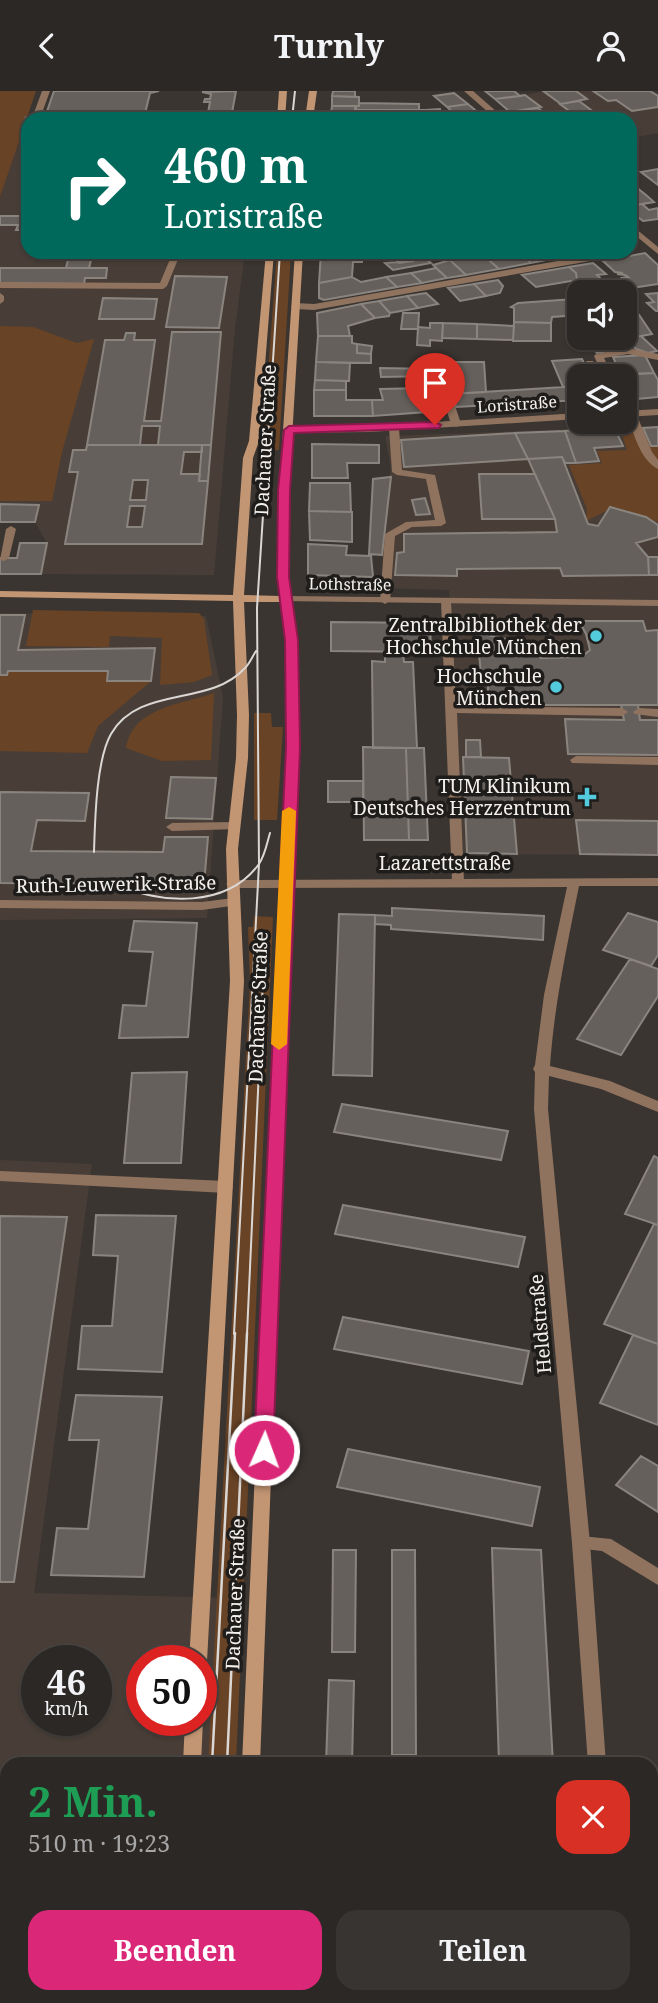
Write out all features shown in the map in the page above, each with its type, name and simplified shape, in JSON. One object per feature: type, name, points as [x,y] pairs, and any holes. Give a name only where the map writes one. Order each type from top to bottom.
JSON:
[{"type":"main road","points":[[282,112],[283,91]]},
{"type":"main road","points":[[310,112],[313,91]]},
{"type":"main road","name":"Dachauer Straße","points":[[199,1645],[237,981],[232,884],[234,826],[243,737],[239,597],[248,458],[254,441],[269,259]]},
{"type":"main road","name":"Dachauer Straße","points":[[251,1757],[293,687],[292,640],[283,577],[284,490],[298,259]]},
{"type":"main road","name":"Lothstraße","points":[[0,594],[286,599]]},
{"type":"main road","points":[[192,1757],[193,1736]]},
{"type":"street","points":[[38,112],[46,91]]},
{"type":"street","points":[[468,91],[493,112]]},
{"type":"street","points":[[637,233],[653,248]]},
{"type":"street","points":[[0,285],[163,286],[174,259]]},
{"type":"street","points":[[295,306],[314,307],[585,259]]},
{"type":"street","points":[[603,364],[599,356],[628,351],[658,357]]},
{"type":"street","points":[[446,362],[445,390],[456,424]]},
{"type":"street","points":[[637,413],[658,412]]},
{"type":"street","name":"Loristraße","points":[[289,430],[394,428],[567,417]]},
{"type":"street","points":[[385,601],[390,534],[410,524],[441,523],[431,477],[397,472],[394,428]]},
{"type":"street","points":[[637,434],[658,466]]},
{"type":"street","points":[[4,558],[11,529]]},
{"type":"street","name":"Lothstraße","points":[[286,599],[658,603]]},
{"type":"street","points":[[446,601],[458,882]]},
{"type":"street","points":[[450,709],[622,712]]},
{"type":"street","points":[[639,712],[658,713]]},
{"type":"street","points":[[576,760],[658,761]]},
{"type":"street","points":[[172,827],[234,826]]},
{"type":"street","name":"Heldstraße","points":[[574,882],[540,1069],[541,1109],[581,1542],[596,1757]]},
{"type":"street","name":"Lazarettstraße","points":[[232,884],[658,882]]},
{"type":"street","name":"Ruth-Leuwerik-Straße","points":[[0,904],[202,906],[233,902]]},
{"type":"street","points":[[540,1069],[605,1085],[658,1107]]},
{"type":"street","points":[[0,1176],[226,1187]]},
{"type":"street","points":[[581,1542],[605,1543],[658,1577]]},
{"type":"shaded area","points":[[0,91],[36,91],[29,112],[21,112],[21,135],[0,197]]},
{"type":"shaded area","points":[[545,91],[650,91],[658,96],[658,133],[637,137],[637,112],[544,112],[525,95]]},
{"type":"shaded area","points":[[21,130],[21,259],[244,259],[235,328],[214,575],[41,574],[47,543],[35,522],[39,505],[0,504],[0,197]]},
{"type":"shaded area","points":[[276,259],[291,259],[279,450],[259,451],[263,438]]},
{"type":"shaded area","points":[[0,326],[33,327],[77,343],[94,339],[62,452],[52,501],[0,501]]},
{"type":"shaded area","name":"Hochschule München","points":[[658,426],[658,855],[462,854],[449,590],[385,588],[380,528],[391,468],[385,436],[567,429],[567,434],[637,434],[637,427]]},
{"type":"shaded area","points":[[643,428],[651,446],[658,446],[658,522],[614,507],[586,521],[587,509],[569,465],[602,463],[597,451],[627,450],[622,434],[637,434],[637,429]]},
{"type":"shaded area","points":[[33,610],[199,613],[204,619],[212,675],[194,682],[160,685],[162,638],[110,636],[109,647],[26,646]]},
{"type":"shaded area","points":[[0,613],[206,616],[223,697],[207,918],[0,920]]},
{"type":"shaded area","points":[[8,671],[108,671],[107,681],[151,681],[98,726],[87,753],[0,751],[0,675]]},
{"type":"shaded area","points":[[214,693],[211,760],[162,761],[126,748],[130,734],[148,716],[173,705]]},
{"type":"shaded area","points":[[254,713],[271,713],[272,727],[283,727],[277,820],[254,820]]},
{"type":"shaded area","points":[[254,916],[273,917],[236,1757],[208,1757],[210,1736],[217,1736],[217,1645],[214,1645],[250,983],[248,927],[253,927]]},
{"type":"shaded area","points":[[0,1160],[92,1164],[34,1593],[234,1598],[226,1757],[0,1757]]},
{"type":"building","points":[[54,91],[159,91],[150,93],[145,112],[47,112]]},
{"type":"building","points":[[236,91],[232,112],[208,112],[210,102],[204,102],[205,99],[210,99],[211,94],[202,92]]},
{"type":"building","points":[[333,91],[355,91],[355,97],[332,96]]},
{"type":"building","points":[[485,91],[514,91],[520,96],[495,99]]},
{"type":"building","points":[[543,91],[576,91],[587,99],[561,104]]},
{"type":"building","points":[[593,91],[650,91],[658,96],[658,107],[632,111],[616,100],[608,101]]},
{"type":"building","points":[[454,93],[468,104],[447,107],[434,96]]},
{"type":"building","points":[[525,95],[541,107],[510,112],[495,99]]},
{"type":"building","points":[[332,96],[359,97],[359,106],[332,106]]},
{"type":"building","points":[[579,101],[594,112],[571,112],[560,104]]},
{"type":"building","points":[[359,103],[419,104],[419,110],[355,110]]},
{"type":"building","points":[[468,104],[477,112],[452,112],[447,107]]},
{"type":"building","points":[[332,106],[355,106],[358,112],[331,112]]},
{"type":"building","points":[[538,108],[543,112],[510,112]]},
{"type":"building","points":[[440,109],[440,112],[426,112]]},
{"type":"building","points":[[359,110],[426,110],[426,112]]},
{"type":"building","points":[[658,169],[658,185],[641,172]]},
{"type":"building","points":[[637,188],[654,202],[637,205]]},
{"type":"building","points":[[642,204],[649,210],[658,208],[658,219],[643,221],[637,216],[637,205]]},
{"type":"building","points":[[0,216],[21,216],[21,230],[16,230],[18,225],[0,225]]},
{"type":"building","points":[[645,253],[658,265],[658,284],[637,287],[637,280],[624,280],[622,278],[628,277],[617,274],[623,273],[615,272],[603,261],[614,259],[637,259],[637,255]]},
{"type":"building","points":[[68,259],[91,259],[89,268],[66,268]]},
{"type":"building","points":[[321,259],[362,259],[362,262],[353,262],[352,277],[319,283]]},
{"type":"building","points":[[395,259],[416,259],[413,261],[399,263]]},
{"type":"building","points":[[426,259],[431,263],[393,270],[385,263]]},
{"type":"building","points":[[488,259],[527,259],[531,263],[499,269]]},
{"type":"building","points":[[488,259],[499,269],[466,275],[450,260]]},
{"type":"building","points":[[527,259],[552,259],[531,263]]},
{"type":"building","points":[[450,260],[466,275],[447,278],[433,265]]},
{"type":"building","points":[[593,263],[606,274],[597,275],[602,280],[577,280],[576,273],[569,267]]},
{"type":"building","points":[[569,267],[576,273],[577,280],[536,287],[522,275]]},
{"type":"building","points":[[0,268],[107,268],[106,278],[85,278],[84,284],[0,283]]},
{"type":"building","points":[[436,268],[447,278],[422,283],[411,273]]},
{"type":"building","points":[[411,273],[422,283],[397,287],[386,277]]},
{"type":"building","points":[[175,276],[227,277],[219,328],[166,327]]},
{"type":"building","points":[[352,277],[361,282],[386,277],[397,287],[324,300],[319,298],[319,283]]},
{"type":"building","points":[[498,280],[503,286],[500,293],[486,296],[474,284]]},
{"type":"building","points":[[474,284],[486,296],[460,301],[448,288]]},
{"type":"building","points":[[426,293],[438,304],[418,308],[407,296]]},
{"type":"building","points":[[658,293],[656,311],[647,303],[654,302],[646,294]]},
{"type":"building","points":[[407,296],[418,308],[390,313],[379,301]]},
{"type":"building","points":[[103,298],[157,299],[154,319],[99,319]]},
{"type":"building","points":[[567,300],[567,316],[552,317],[551,323],[514,322],[514,308],[511,307],[518,303]]},
{"type":"building","points":[[379,301],[390,313],[389,316],[375,318],[361,304]]},
{"type":"building","points":[[361,304],[375,318],[348,326],[350,336],[318,336],[317,313]]},
{"type":"building","points":[[637,312],[652,334],[637,337]]},
{"type":"building","points":[[403,313],[419,313],[418,329],[401,329]]},
{"type":"building","points":[[514,322],[551,323],[551,341],[513,341]]},
{"type":"building","points":[[430,323],[443,323],[442,341],[430,340],[430,346],[417,345],[418,327],[430,328]]},
{"type":"building","points":[[443,323],[477,324],[477,339],[442,338]]},
{"type":"building","points":[[477,324],[514,326],[513,340],[477,339]]},
{"type":"building","points":[[172,332],[221,332],[211,445],[158,445],[160,426],[142,426],[140,445],[87,445],[105,340],[124,340],[126,333],[135,333],[134,340],[155,340],[144,421],[161,421]]},
{"type":"building","points":[[318,336],[352,336],[352,343],[357,344],[357,353],[371,354],[371,363],[316,362]]},
{"type":"building","points":[[641,336],[657,351],[648,353],[637,349],[637,337]]},
{"type":"building","points":[[357,344],[372,346],[371,354],[357,353]]},
{"type":"building","points":[[594,350],[616,350],[597,353]]},
{"type":"building","points":[[645,355],[654,373],[637,374],[637,364],[616,364],[613,357]]},
{"type":"building","points":[[582,359],[584,364],[567,364],[567,387],[563,387],[552,361]]},
{"type":"building","points":[[316,362],[350,363],[349,381],[315,380]]},
{"type":"building","points":[[452,362],[484,362],[486,392],[452,394]]},
{"type":"building","points":[[380,368],[432,369],[432,376],[381,377]]},
{"type":"building","points":[[654,373],[658,380],[658,397],[637,399],[637,374]]},
{"type":"building","points":[[315,380],[346,381],[346,390],[314,390]]},
{"type":"building","points":[[567,387],[567,401],[456,407],[452,394]]},
{"type":"building","points":[[427,388],[430,397],[422,397],[427,412],[373,416],[372,400],[383,400],[380,389]]},
{"type":"building","points":[[314,390],[346,390],[346,400],[372,400],[373,416],[314,416]]},
{"type":"building","points":[[658,427],[658,446],[651,446],[643,428]]},
{"type":"building","points":[[565,431],[567,434],[617,434],[623,446],[594,448],[599,461],[576,463]]},
{"type":"building","points":[[565,431],[576,463],[565,463],[562,457],[528,459],[515,433]]},
{"type":"building","points":[[515,433],[528,459],[404,467],[401,440]]},
{"type":"building","points":[[312,444],[379,445],[379,463],[347,463],[348,478],[312,478]]},
{"type":"building","points":[[87,445],[202,445],[202,452],[184,452],[181,474],[200,474],[199,481],[208,481],[202,544],[65,544],[78,472],[69,472],[73,450],[86,450]],"holes":[[[133,480],[148,480],[146,500],[130,500]],[[130,506],[145,506],[142,527],[127,527]]]},
{"type":"building","points":[[202,445],[211,445],[208,481],[199,481]]},
{"type":"building","points":[[562,457],[588,524],[598,526],[610,507],[646,517],[658,525],[658,537],[636,543],[648,557],[649,575],[563,576],[560,568],[457,569],[457,576],[395,575],[397,553],[404,552],[404,534],[557,532],[555,519],[528,459]]},
{"type":"building","points":[[479,474],[535,474],[555,519],[482,519]]},
{"type":"building","points":[[391,477],[382,555],[369,554],[373,479]]},
{"type":"building","points":[[310,483],[350,483],[351,512],[309,511]]},
{"type":"building","points":[[425,498],[430,514],[416,515],[412,500]]},
{"type":"building","points":[[0,504],[39,505],[35,522],[0,522]]},
{"type":"building","points":[[309,511],[352,512],[352,542],[310,540]]},
{"type":"building","points":[[20,543],[47,543],[41,574],[0,574],[0,558],[17,558]]},
{"type":"building","points":[[308,544],[347,546],[346,555],[371,556],[373,577],[308,575]]},
{"type":"building","points":[[648,557],[658,557],[658,575],[649,575]]},
{"type":"building","points":[[0,615],[25,615],[18,650],[155,648],[151,681],[107,681],[108,671],[8,671],[7,675],[0,675]]},
{"type":"building","points":[[579,621],[643,621],[646,631],[658,630],[658,705],[503,705],[502,697],[488,697],[488,684],[482,684],[477,633],[516,641],[528,646],[541,658],[581,657],[590,650]]},
{"type":"building","points":[[331,622],[430,623],[431,652],[331,651]]},
{"type":"building","points":[[385,652],[403,652],[404,662],[413,662],[417,748],[373,748],[372,661],[385,662]]},
{"type":"building","points":[[621,705],[638,705],[640,720],[658,720],[658,755],[568,754],[565,719],[624,720]]},
{"type":"building","points":[[466,740],[480,740],[481,757],[466,757]]},
{"type":"building","points":[[363,747],[406,748],[409,840],[364,840]]},
{"type":"building","points":[[406,748],[424,748],[428,840],[409,840]]},
{"type":"building","points":[[463,757],[509,758],[517,854],[467,853]]},
{"type":"building","points":[[171,777],[216,778],[212,819],[166,818]]},
{"type":"building","points":[[328,781],[363,781],[363,802],[328,802]]},
{"type":"building","points":[[0,792],[89,793],[85,821],[37,820],[31,851],[163,852],[165,837],[208,837],[204,885],[0,883]]},
{"type":"building","points":[[576,820],[658,821],[658,855],[580,854]]},
{"type":"building","points":[[392,908],[544,916],[543,940],[391,929],[391,925],[375,924],[375,915],[392,916]]},
{"type":"building","points":[[628,913],[658,922],[658,955],[651,966],[603,950]]},
{"type":"building","points":[[339,914],[375,915],[372,1076],[333,1075]]},
{"type":"building","points":[[134,921],[197,923],[188,1037],[119,1038],[123,1005],[146,1006],[153,952],[129,951]]},
{"type":"building","points":[[630,959],[658,969],[658,996],[621,1055],[577,1039]]},
{"type":"building","points":[[187,1072],[181,1163],[124,1163],[132,1073]]},
{"type":"building","points":[[342,1104],[508,1131],[501,1160],[334,1132]]},
{"type":"building","points":[[654,1156],[658,1158],[658,1225],[625,1214]]},
{"type":"building","points":[[343,1205],[525,1237],[518,1267],[335,1234]]},
{"type":"building","points":[[96,1215],[176,1216],[162,1372],[78,1369],[82,1326],[112,1326],[118,1256],[93,1255]]},
{"type":"building","points":[[0,1216],[67,1217],[14,1582],[0,1582]]},
{"type":"building","points":[[654,1224],[658,1225],[658,1344],[604,1324]]},
{"type":"building","points":[[343,1317],[529,1351],[522,1384],[334,1349]]},
{"type":"building","points":[[633,1335],[658,1344],[658,1425],[600,1403]]},
{"type":"building","points":[[76,1395],[162,1397],[144,1577],[51,1575],[57,1528],[88,1529],[99,1440],[69,1440]]},
{"type":"building","points":[[348,1449],[540,1487],[532,1526],[337,1487]]},
{"type":"building","points":[[641,1456],[658,1466],[658,1512],[616,1485]]},
{"type":"building","points":[[492,1548],[541,1550],[553,1757],[499,1757]]},
{"type":"building","points":[[333,1550],[356,1550],[355,1652],[332,1652]]},
{"type":"building","points":[[392,1550],[415,1550],[416,1755],[392,1755]]},
{"type":"building","points":[[329,1680],[354,1681],[352,1757],[326,1757]]},
{"type":"tram line","points":[[293,112],[295,91]]},
{"type":"tram line","points":[[259,864],[257,608],[280,259]]},
{"type":"tram line","points":[[94,852],[97,792],[102,759],[111,734],[123,719],[156,702],[229,681],[246,667],[256,651]]},
{"type":"tram line","points":[[259,864],[270,833]]},
{"type":"tram line","points":[[117,884],[153,896],[192,898],[230,889],[246,878],[259,864]]},
{"type":"tram line","points":[[234,1334],[259,864]]},
{"type":"tram line","points":[[247,1334],[265,937]]},
{"type":"tram line","points":[[212,1757],[235,1333]]},
{"type":"tram line","points":[[227,1757],[247,1333]]},
{"type":"slow traffic","points":[[279,1044],[289,811]]},
{"type":"place","name":"Zentralbibliothek der Hochschule München","points":[[596,636]]},
{"type":"place","name":"Hochschule München","points":[[556,687]]},
{"type":"place","name":"TUM Klinikum Deutsches Herzzentrum","points":[[587,797]]},
{"type":"route","points":[[264,1450],[293,747],[292,640],[283,577],[284,490],[289,430],[435,425]]}]
